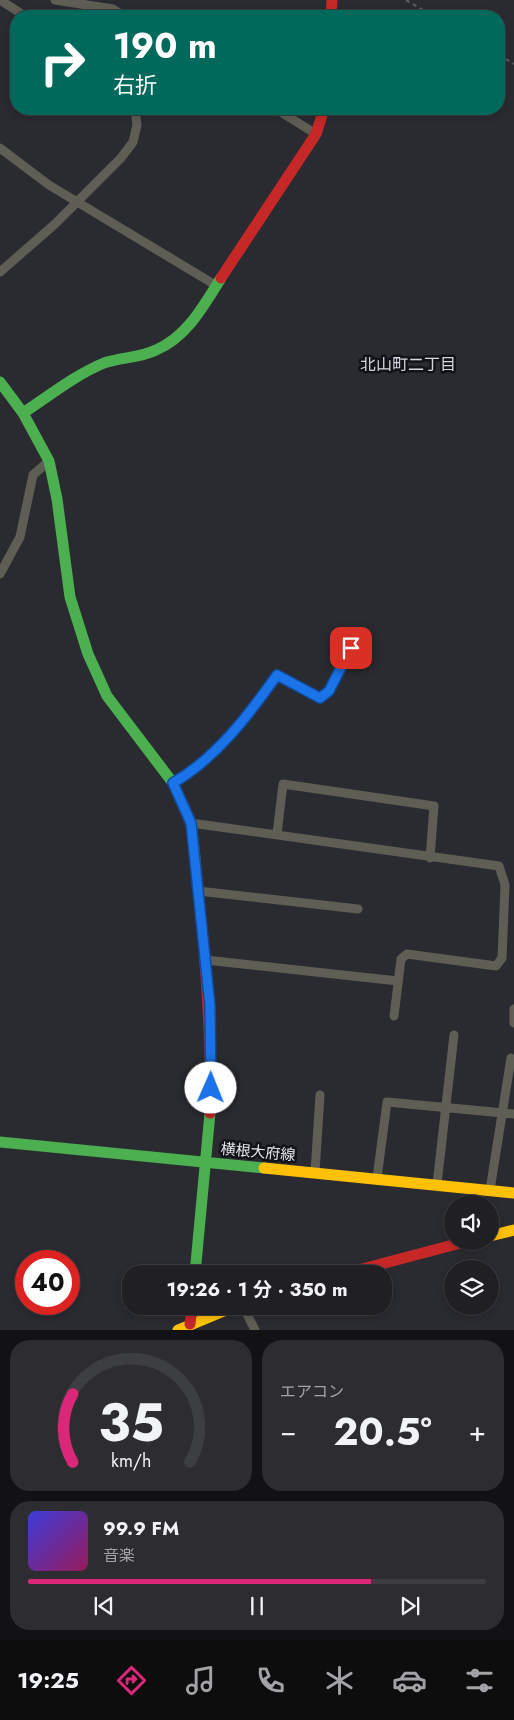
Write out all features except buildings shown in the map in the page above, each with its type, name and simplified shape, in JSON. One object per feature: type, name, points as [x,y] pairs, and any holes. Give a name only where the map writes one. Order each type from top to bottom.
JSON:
[{"type":"main road","points":[[23,413],[77,377],[106,363],[155,351],[171,342],[194,320],[316,134],[322,115]]},
{"type":"main road","points":[[0,382],[23,413],[50,461],[70,597],[80,635],[101,683],[115,709],[173,783],[191,823],[206,960],[211,1068],[206,1162],[196,1265]]},
{"type":"main road","name":"横根大府線","points":[[0,1142],[514,1193]]},
{"type":"main road","points":[[499,1234],[514,1230]]},
{"type":"main road","points":[[377,1265],[444,1247]]},
{"type":"main road","points":[[190,1324],[191,1315]]},
{"type":"main road","points":[[178,1330],[213,1315]]},
{"type":"street","points":[[0,0],[16,10]]},
{"type":"street","points":[[56,0],[115,10]]},
{"type":"street","points":[[0,272],[78,202],[121,158],[133,142],[137,125],[136,115]]},
{"type":"street","points":[[286,115],[316,134]]},
{"type":"street","points":[[0,148],[49,185],[217,286]]},
{"type":"street","points":[[0,574],[20,537],[33,474],[50,461]]},
{"type":"street","points":[[173,783],[204,763],[254,707],[277,675],[320,698],[329,691],[358,634]]},
{"type":"street","points":[[277,834],[283,784],[434,806],[430,858]]},
{"type":"street","points":[[191,823],[277,834],[430,858],[499,866],[504,885],[502,958],[496,966],[407,954],[401,959],[394,1016]]},
{"type":"street","points":[[198,891],[358,908]]},
{"type":"street","points":[[504,929],[514,928]]},
{"type":"street","points":[[206,960],[398,980]]},
{"type":"street","points":[[514,1009],[514,1023]]},
{"type":"street","points":[[436,1184],[447,1107],[454,1035]]},
{"type":"street","points":[[490,1190],[504,1113],[511,1058]]},
{"type":"street","points":[[315,1172],[320,1095]]},
{"type":"street","points":[[377,1178],[387,1102],[514,1114]]},
{"type":"street","points":[[248,1315],[255,1330]]},
{"type":"path","points":[[406,0],[423,10]]},
{"type":"traffic: fast","points":[[23,413],[93,368],[110,361],[150,353],[167,344],[186,329],[221,278]]},
{"type":"traffic: fast","points":[[0,382],[23,413],[49,461],[57,499],[70,597],[88,654],[107,696],[173,783],[191,823],[195,858]]},
{"type":"traffic: fast","points":[[196,1265],[210,1113]]},
{"type":"traffic: fast","points":[[0,1142],[264,1168]]},
{"type":"traffic: slow","points":[[264,1168],[514,1193]]},
{"type":"traffic: slow","points":[[499,1234],[514,1230]]},
{"type":"traffic: slow","points":[[178,1330],[214,1315]]},
{"type":"traffic: jam","points":[[331,10],[332,0]]},
{"type":"traffic: jam","points":[[221,278],[316,134],[322,115]]},
{"type":"traffic: jam","points":[[195,858],[209,1017],[210,1113]]},
{"type":"traffic: jam","points":[[377,1265],[444,1247]]},
{"type":"traffic: jam","points":[[190,1324],[191,1315]]},
{"type":"district","name":"北山町二丁目","points":[[408,364]]},
{"type":"route","points":[[211,1088],[210,1006],[191,823],[173,783],[204,763],[254,707],[277,675],[320,698],[329,691],[351,648]]}]
